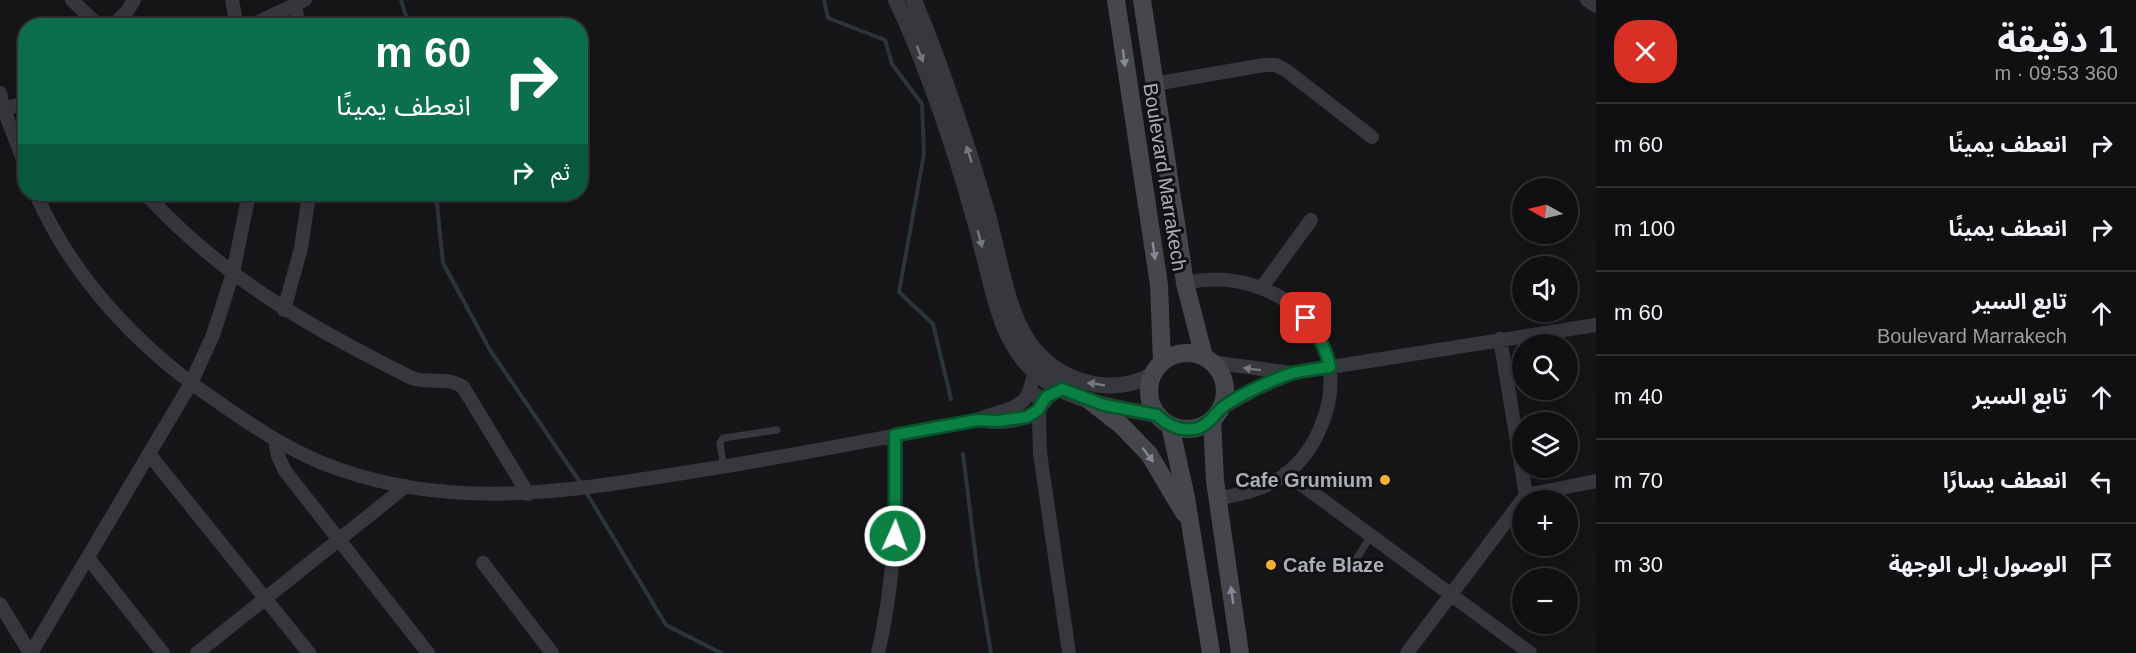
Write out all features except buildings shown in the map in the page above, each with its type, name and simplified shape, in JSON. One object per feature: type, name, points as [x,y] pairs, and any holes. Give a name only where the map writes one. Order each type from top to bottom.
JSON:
[{"type":"main road","name":"Boulevard Marrakech","points":[[1116,0],[1159,285],[1157,368],[1149,383],[1149,400],[1164,420],[1191,522],[1211,653]]},
{"type":"main road","name":"Boulevard Marrakech","points":[[1142,0],[1185,283],[1208,359],[1218,369],[1225,388],[1217,414],[1213,463],[1240,653]]},
{"type":"main road","points":[[1157,368],[1178,354],[1186,353],[1208,359]]},
{"type":"main road","points":[[1090,401],[1122,426],[1149,454],[1191,522]]},
{"type":"main road","points":[[1164,420],[1178,428],[1196,428],[1217,414]]},
{"type":"street","points":[[72,0],[91,18]]},
{"type":"street","points":[[120,18],[134,0]]},
{"type":"street","points":[[232,0],[235,18]]},
{"type":"street","points":[[896,0],[925,66],[973,215],[1002,323],[1016,348],[1035,372],[1062,389],[1090,401],[1164,420]]},
{"type":"street","points":[[914,0],[958,119],[992,230],[1010,299],[1023,333],[1047,361],[1085,383],[1117,386],[1137,382],[1157,368]]},
{"type":"street","points":[[1587,0],[1596,6]]},
{"type":"street","points":[[267,18],[300,3],[299,18]]},
{"type":"street","points":[[1154,84],[1264,65],[1276,65],[1372,137]]},
{"type":"street","points":[[0,93],[2,110],[18,149]]},
{"type":"street","points":[[2,110],[18,105]]},
{"type":"street","points":[[39,201],[79,270],[115,314],[190,383],[275,441],[339,469],[406,486],[468,495],[528,494],[584,489],[724,467],[978,420],[998,421],[1027,417],[1040,408],[1046,397],[1062,389]]},
{"type":"street","points":[[153,201],[202,250],[284,310],[357,351],[415,379],[456,382],[463,387],[528,494]]},
{"type":"street","points":[[0,604],[31,653],[190,383],[213,335],[233,273],[248,201]]},
{"type":"street","points":[[284,310],[301,248],[308,201]]},
{"type":"street","points":[[1262,287],[1311,220]]},
{"type":"street","points":[[1185,283],[1211,278],[1224,279],[1262,287],[1286,300],[1306,318],[1327,353],[1330,367],[1331,384],[1324,418],[1308,450],[1286,473],[1268,484],[1218,499]]},
{"type":"street","points":[[1217,414],[1253,391],[1293,373],[1596,325]]},
{"type":"street","points":[[1500,339],[1525,490]]},
{"type":"street","points":[[1208,359],[1293,373]]},
{"type":"street","points":[[1035,372],[1026,396],[1027,417],[1040,453]]},
{"type":"street","points":[[978,420],[1010,409],[1031,393],[1039,397],[1040,453],[1069,653]]},
{"type":"street","points":[[878,653],[890,596],[893,564],[896,507],[895,435]]},
{"type":"street","points":[[275,441],[278,456],[285,471],[428,653]]},
{"type":"street","points":[[149,454],[309,653]]},
{"type":"street","points":[[1286,473],[1530,653]]},
{"type":"street","points":[[1551,490],[1596,481]]},
{"type":"street","points":[[197,653],[406,486]]},
{"type":"street","points":[[1407,653],[1512,514]]},
{"type":"street","points":[[88,558],[163,653]]},
{"type":"street","points":[[483,563],[549,652]]},
{"type":"lane","points":[[724,467],[720,443],[723,438],[777,430]]},
{"type":"lane","points":[[1353,564],[1371,536]]},
{"type":"waterway","points":[[401,0],[407,18]]},
{"type":"waterway","points":[[824,0],[828,18],[885,40],[892,64],[922,104],[924,154],[899,292],[933,324],[951,399]]},
{"type":"waterway","points":[[437,201],[443,263],[490,350],[582,485]]},
{"type":"waterway","points":[[963,454],[977,568],[991,653]]},
{"type":"waterway","points":[[586,492],[666,625],[721,653]]},
{"type":"place","name":"Cafe Grumium","points":[[1385,480]]},
{"type":"place","name":"Cafe Blaze","points":[[1271,565]]},
{"type":"route","points":[[895,536],[895,435],[978,420],[1006,421],[1031,416],[1046,397],[1062,389],[1104,405],[1157,415],[1163,421],[1178,428],[1196,428],[1212,420],[1221,408],[1275,381],[1293,373],[1330,367],[1327,353],[1306,318]]}]
